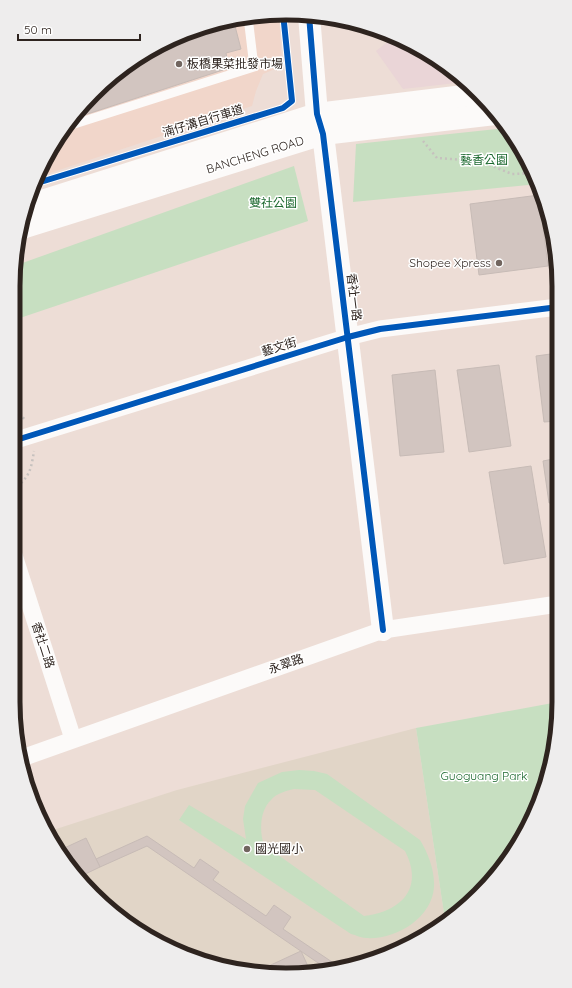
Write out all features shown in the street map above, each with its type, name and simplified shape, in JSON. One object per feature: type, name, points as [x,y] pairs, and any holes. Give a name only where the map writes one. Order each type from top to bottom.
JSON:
[{"type":"street","name":"香社一路","points":[[310,21],[320,124],[348,337],[383,630]]},
{"type":"street","name":"BANCHENG ROAD","points":[[33,204],[320,124],[471,96]]},
{"type":"street","name":"BANCHENG ROAD","points":[[27,226],[320,124],[489,114]]},
{"type":"street","name":"藝文街","points":[[20,439],[348,337],[380,329],[552,308]]},
{"type":"street","name":"香社二路","points":[[20,574],[73,739]]},
{"type":"street","name":"永翠路","points":[[26,757],[383,630],[552,605]]},
{"type":"lane","points":[[75,124],[254,67],[249,22]]},
{"type":"path","points":[[422,139],[437,158],[480,161],[512,174],[527,173]]},
{"type":"path","points":[[20,414],[25,420]]},
{"type":"path","points":[[20,485],[24,482],[31,466],[35,447]]},
{"type":"shaded area","name":"板橋果菜批發市場","points":[[279,20],[282,66],[263,74],[252,106],[44,175],[65,138],[86,111],[111,86],[138,65],[168,47],[200,34],[251,22]]},
{"type":"shaded area","points":[[389,41],[404,47],[434,65],[457,83],[403,89],[376,51]]},
{"type":"shaded area","name":"國光國小","points":[[416,728],[444,916],[404,941],[388,948],[355,959],[321,966],[286,968],[251,966],[200,954],[168,941],[124,913],[98,890],[75,864],[53,830],[177,790]]},
{"type":"green space","name":"藝香公園","points":[[500,129],[525,168],[532,185],[353,202],[356,144]]},
{"type":"green space","name":"雙社公園","points":[[294,166],[308,221],[20,318],[21,263]]},
{"type":"green space","name":"Guoguang Park","points":[[552,703],[550,737],[547,754],[538,788],[525,820],[497,864],[474,890],[444,916],[416,728]]},
{"type":"green space","points":[[299,770],[327,774],[420,840],[430,862],[434,887],[432,898],[420,917],[400,931],[377,938],[362,938],[351,934],[179,820],[189,805],[246,839],[243,819],[245,806],[258,783],[282,772]],"holes":[[[294,789],[315,790],[405,851],[410,864],[412,876],[410,887],[406,896],[399,903],[389,909],[364,916],[264,845],[261,827],[267,804],[279,794]]]},
{"type":"building","name":"板橋果菜批發市場","points":[[244,23],[244,25],[235,26],[241,49],[226,53],[229,68],[82,116],[98,98],[124,75],[168,47],[200,34]]},
{"type":"building","points":[[536,195],[541,210],[548,266],[479,275],[470,204]]},
{"type":"building","points":[[552,354],[552,421],[544,422],[536,356]]},
{"type":"building","points":[[499,365],[511,446],[469,452],[457,370]]},
{"type":"building","points":[[435,370],[444,452],[400,456],[392,375]]},
{"type":"building","points":[[552,459],[552,503],[549,503],[543,461]]},
{"type":"building","points":[[531,466],[546,557],[504,564],[489,472]]},
{"type":"building","points":[[147,836],[194,868],[200,859],[219,872],[213,880],[266,916],[274,905],[291,917],[283,929],[334,964],[322,966],[147,846],[100,867],[96,859]]},
{"type":"building","points":[[86,838],[100,867],[84,875],[64,848]]},
{"type":"building","points":[[301,951],[308,967],[286,968],[267,967]]},
{"type":"cycle path","name":"湳仔溝自行車道","points":[[41,182],[283,108],[292,101],[284,20]]},
{"type":"cycle path","points":[[310,21],[317,114],[323,134],[383,630]]},
{"type":"cycle path","points":[[20,439],[348,337],[380,329],[552,308]]},
{"type":"place","name":"板橋果菜批發市場","points":[[179,64]]},
{"type":"place","name":"Shopee Xpress","points":[[499,263]]},
{"type":"place","name":"國光國小","points":[[247,849]]}]
